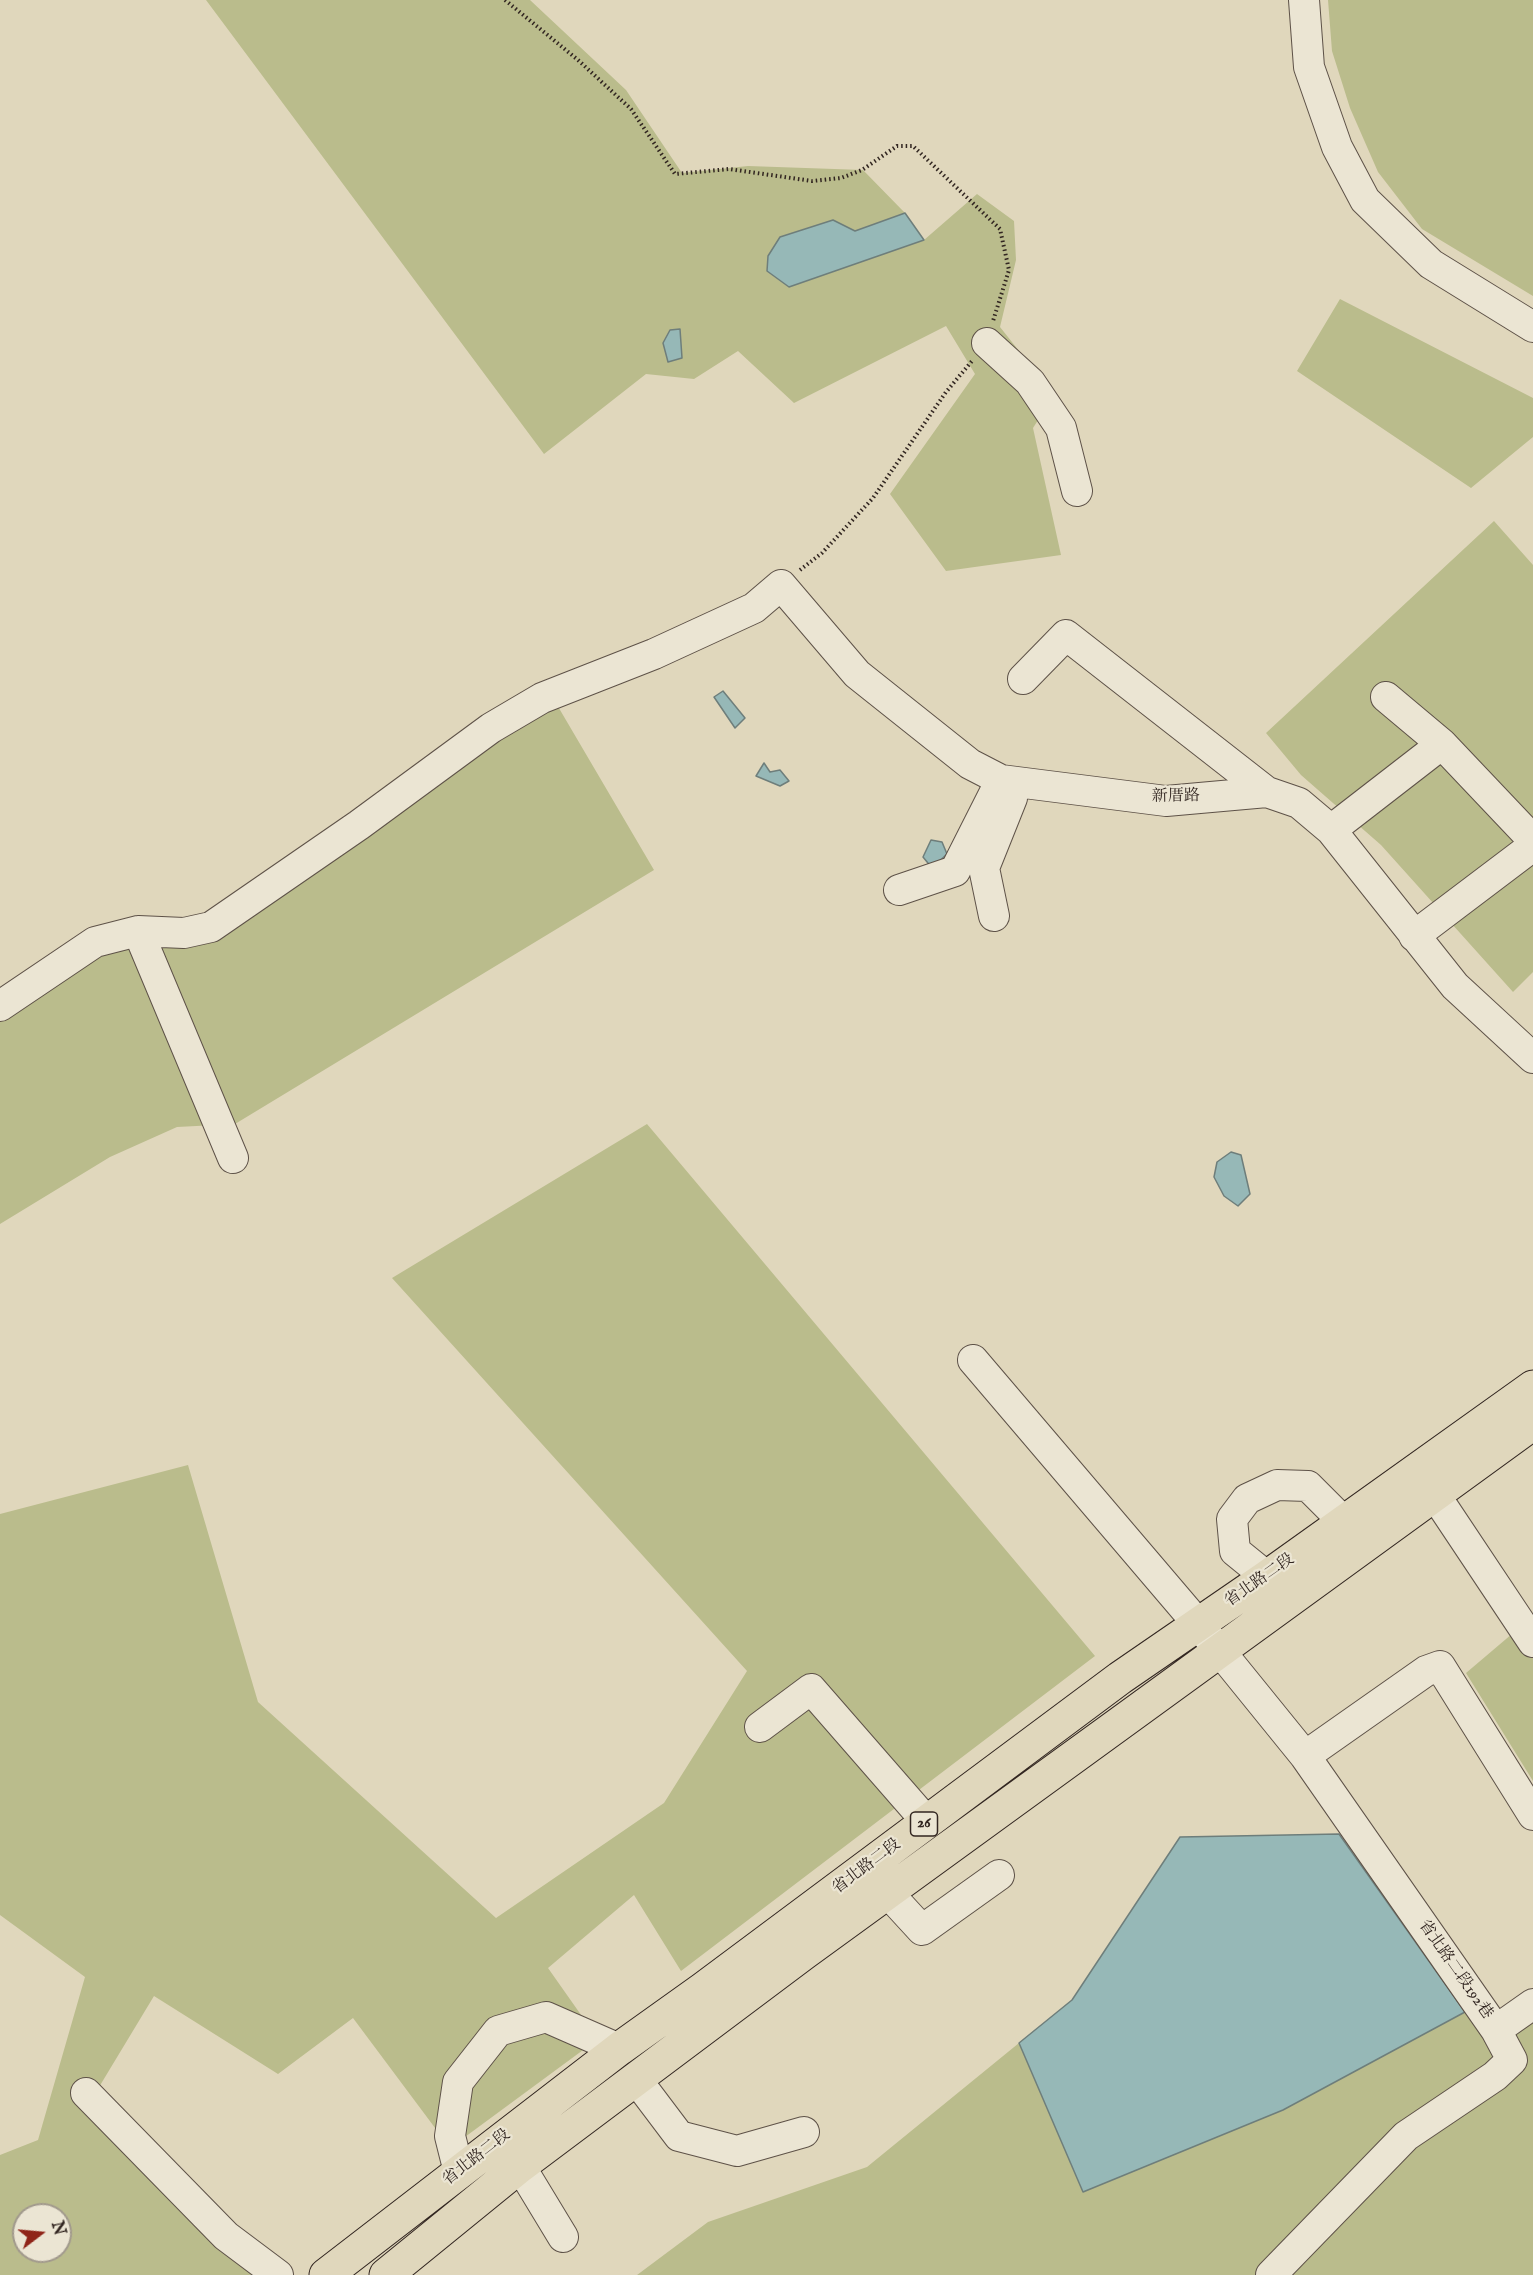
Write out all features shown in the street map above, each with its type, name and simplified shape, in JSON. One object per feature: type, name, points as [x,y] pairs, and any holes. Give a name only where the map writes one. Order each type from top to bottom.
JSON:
[{"type":"main road","name":"省北路二段","points":[[326,2275],[619,2049],[704,1989],[1120,1678],[1533,1387]]},
{"type":"main road","name":"省北路二段","points":[[386,2275],[520,2166],[636,2079],[1533,1423]]},
{"type":"street","points":[[1304,0],[1309,67],[1337,147],[1365,200],[1431,264],[1533,327]]},
{"type":"street","points":[[987,343],[1030,382],[1061,428],[1077,491]]},
{"type":"street","points":[[0,1006],[95,942],[138,931],[184,933],[211,927],[359,825],[491,728],[542,698],[654,654],[754,608],[781,585]]},
{"type":"street","name":"新厝路","points":[[781,585],[857,674],[970,764],[1010,781],[1166,801],[1267,792],[1299,803],[1331,830],[1455,986],[1530,1048]]},
{"type":"street","points":[[1023,679],[1066,635],[1267,792]]},
{"type":"street","points":[[1386,697],[1442,744],[1533,840]]},
{"type":"street","points":[[1331,830],[1442,744]]},
{"type":"street","points":[[899,890],[955,871],[1010,781]]},
{"type":"street","points":[[994,916],[984,868],[1010,781]]},
{"type":"street","points":[[1414,936],[1533,846]]},
{"type":"street","points":[[138,931],[233,1158]]},
{"type":"street","name":"省北路二段192巷","points":[[974,1360],[1198,1624],[1305,1756],[1496,2030],[1512,2060],[1495,2076],[1406,2136],[1271,2275]]},
{"type":"street","points":[[1267,1576],[1235,1551],[1232,1519],[1247,1499],[1277,1485],[1308,1486],[1343,1521]]},
{"type":"street","points":[[1434,1495],[1533,1642]]},
{"type":"street","points":[[1305,1756],[1426,1671],[1440,1666],[1533,1815]]},
{"type":"street","points":[[760,1727],[811,1689],[927,1822]]},
{"type":"street","points":[[888,1893],[922,1930],[999,1875]]},
{"type":"street","points":[[1496,2030],[1533,2004]]},
{"type":"street","points":[[459,2172],[450,2136],[458,2082],[498,2031],[546,2017],[619,2049]]},
{"type":"street","points":[[636,2079],[679,2136],[737,2151],[804,2132]]},
{"type":"street","points":[[86,2092],[226,2236],[278,2275]]},
{"type":"street","points":[[520,2166],[563,2237]]},
{"type":"path","points":[[506,0],[578,60],[631,109],[675,174],[729,169],[812,181],[841,178],[862,170],[897,146],[913,146],[1000,228],[1009,270],[987,343],[946,392],[873,498],[822,553],[781,585]]},
{"type":"green space","points":[[206,0],[530,0],[626,90],[682,173],[748,166],[863,170],[905,213],[855,231],[833,220],[780,237],[924,240],[977,194],[1014,221],[1016,260],[1000,327],[1054,395],[1033,428],[1061,555],[946,571],[890,494],[975,374],[946,326],[794,403],[738,351],[694,379],[646,374],[544,454]]},
{"type":"green space","points":[[1328,0],[1533,0],[1533,296],[1422,229],[1378,172],[1350,108],[1332,51]]},
{"type":"green space","points":[[1340,299],[1533,398],[1533,437],[1471,488],[1297,371]]},
{"type":"green space","points":[[1494,521],[1533,565],[1533,972],[1513,992],[1381,845],[1301,775],[1266,733]]},
{"type":"green space","points":[[553,698],[654,870],[235,1124],[177,1127],[110,1157],[0,1224],[0,1005],[113,939],[198,931]]},
{"type":"green space","points":[[647,1124],[1095,1656],[681,1971],[634,1895],[548,1968],[598,2039],[450,2148],[353,2018],[278,2074],[154,1996],[90,2102],[281,2275],[0,2275],[0,2155],[38,2140],[85,1977],[0,1915],[0,1514],[188,1465],[258,1702],[496,1918],[664,1803],[747,1671],[392,1278]]},
{"type":"green space","points":[[1519,1628],[1533,1638],[1533,1781],[1466,1673]]},
{"type":"green space","points":[[1465,2012],[1533,2014],[1533,2275],[637,2275],[708,2222],[867,2167],[1019,2043],[1083,2191],[1283,2110]]},
{"type":"water","points":[[905,213],[924,240],[789,287],[767,271],[768,256],[780,237],[833,220],[855,231]]},
{"type":"water","points":[[680,329],[682,358],[668,362],[663,343],[670,330]]},
{"type":"water","points":[[723,691],[745,718],[735,728],[714,697]]},
{"type":"water","points":[[764,763],[770,772],[780,770],[789,781],[780,786],[756,776]]},
{"type":"water","points":[[931,840],[942,842],[947,854],[932,868],[923,857]]},
{"type":"water","points":[[1231,1152],[1241,1155],[1250,1194],[1238,1206],[1224,1196],[1214,1177],[1217,1162]]},
{"type":"water","points":[[1339,1834],[1465,2012],[1283,2110],[1083,2192],[1019,2043],[1072,2000],[1180,1837]]}]
